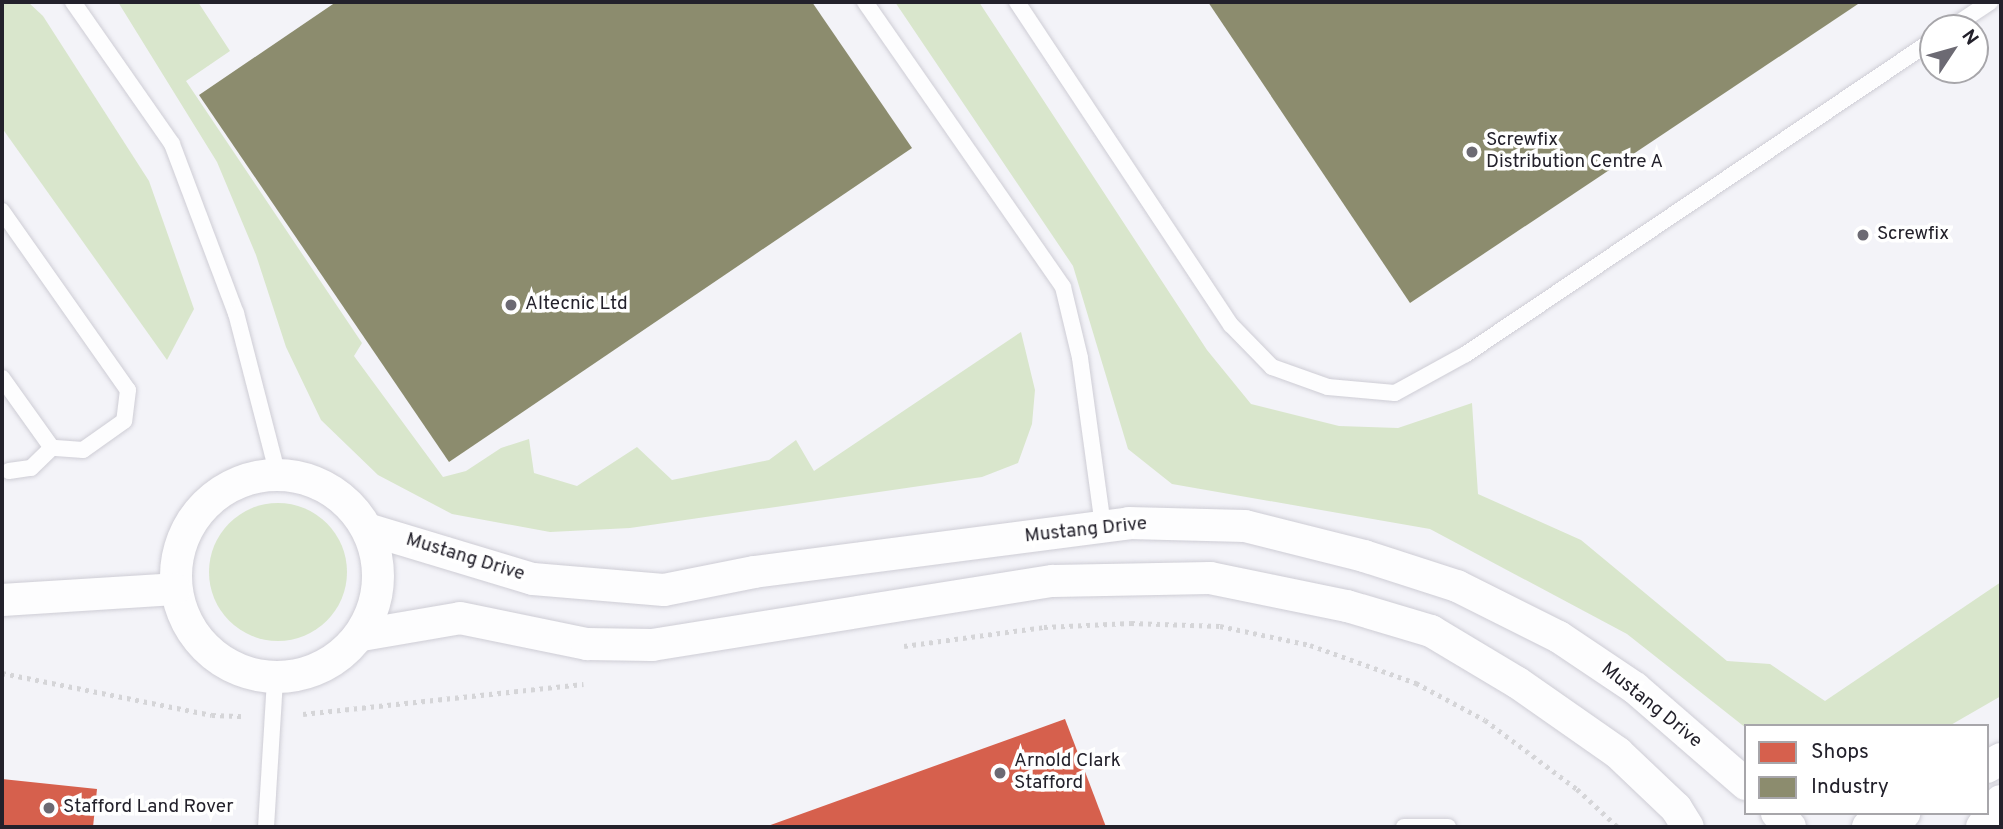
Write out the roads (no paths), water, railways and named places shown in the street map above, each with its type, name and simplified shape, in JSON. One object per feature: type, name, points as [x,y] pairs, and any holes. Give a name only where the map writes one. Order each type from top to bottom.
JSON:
[{"type":"street","points":[[277,472],[317,482],[350,505],[367,529],[380,569],[378,599],[362,635],[334,663],[275,680],[233,670],[194,637],[175,589],[179,547],[200,509],[240,481],[277,472]]},
{"type":"street","name":"Mustang Drive","points":[[367,529],[533,579],[664,590],[754,572],[1103,526],[1245,526],[1364,556],[1457,586],[1559,637],[1635,688],[1744,782]]},
{"type":"street","points":[[362,635],[460,618],[587,644],[652,645],[1053,581],[1210,578],[1347,606],[1432,631],[1518,683],[1618,753],[1676,808],[1688,827]]},
{"type":"street","points":[[2,600],[175,589]]},
{"type":"street","points":[[1982,827],[2001,801]]},
{"type":"street","points":[[1868,827],[1899,815]]},
{"type":"lane","points":[[73,2],[172,144],[236,313],[277,472]]},
{"type":"lane","points":[[865,2],[1063,287],[1080,358],[1103,526]]},
{"type":"lane","points":[[1017,2],[1231,325],[1272,368],[1328,387],[1395,393],[1466,354],[1919,49]]},
{"type":"lane","points":[[1972,14],[1990,2]]},
{"type":"lane","points":[[2,211],[128,390],[124,421],[83,450],[52,447],[2,379]]},
{"type":"lane","points":[[9,471],[31,468],[52,447]]},
{"type":"lane","points":[[267,827],[275,680]]},
{"type":"lane","points":[[1404,827],[1448,827]]},
{"type":"place","name":"Screwfix Distribution Centre A","points":[[1472,152]]},
{"type":"place","name":"Screwfix","points":[[1863,235]]},
{"type":"place","name":"Altecnic Ltd","points":[[511,305]]},
{"type":"place","name":"Arnold Clark Stafford","points":[[1000,773]]},
{"type":"place","name":"Stafford Land Rover","points":[[49,808]]}]
